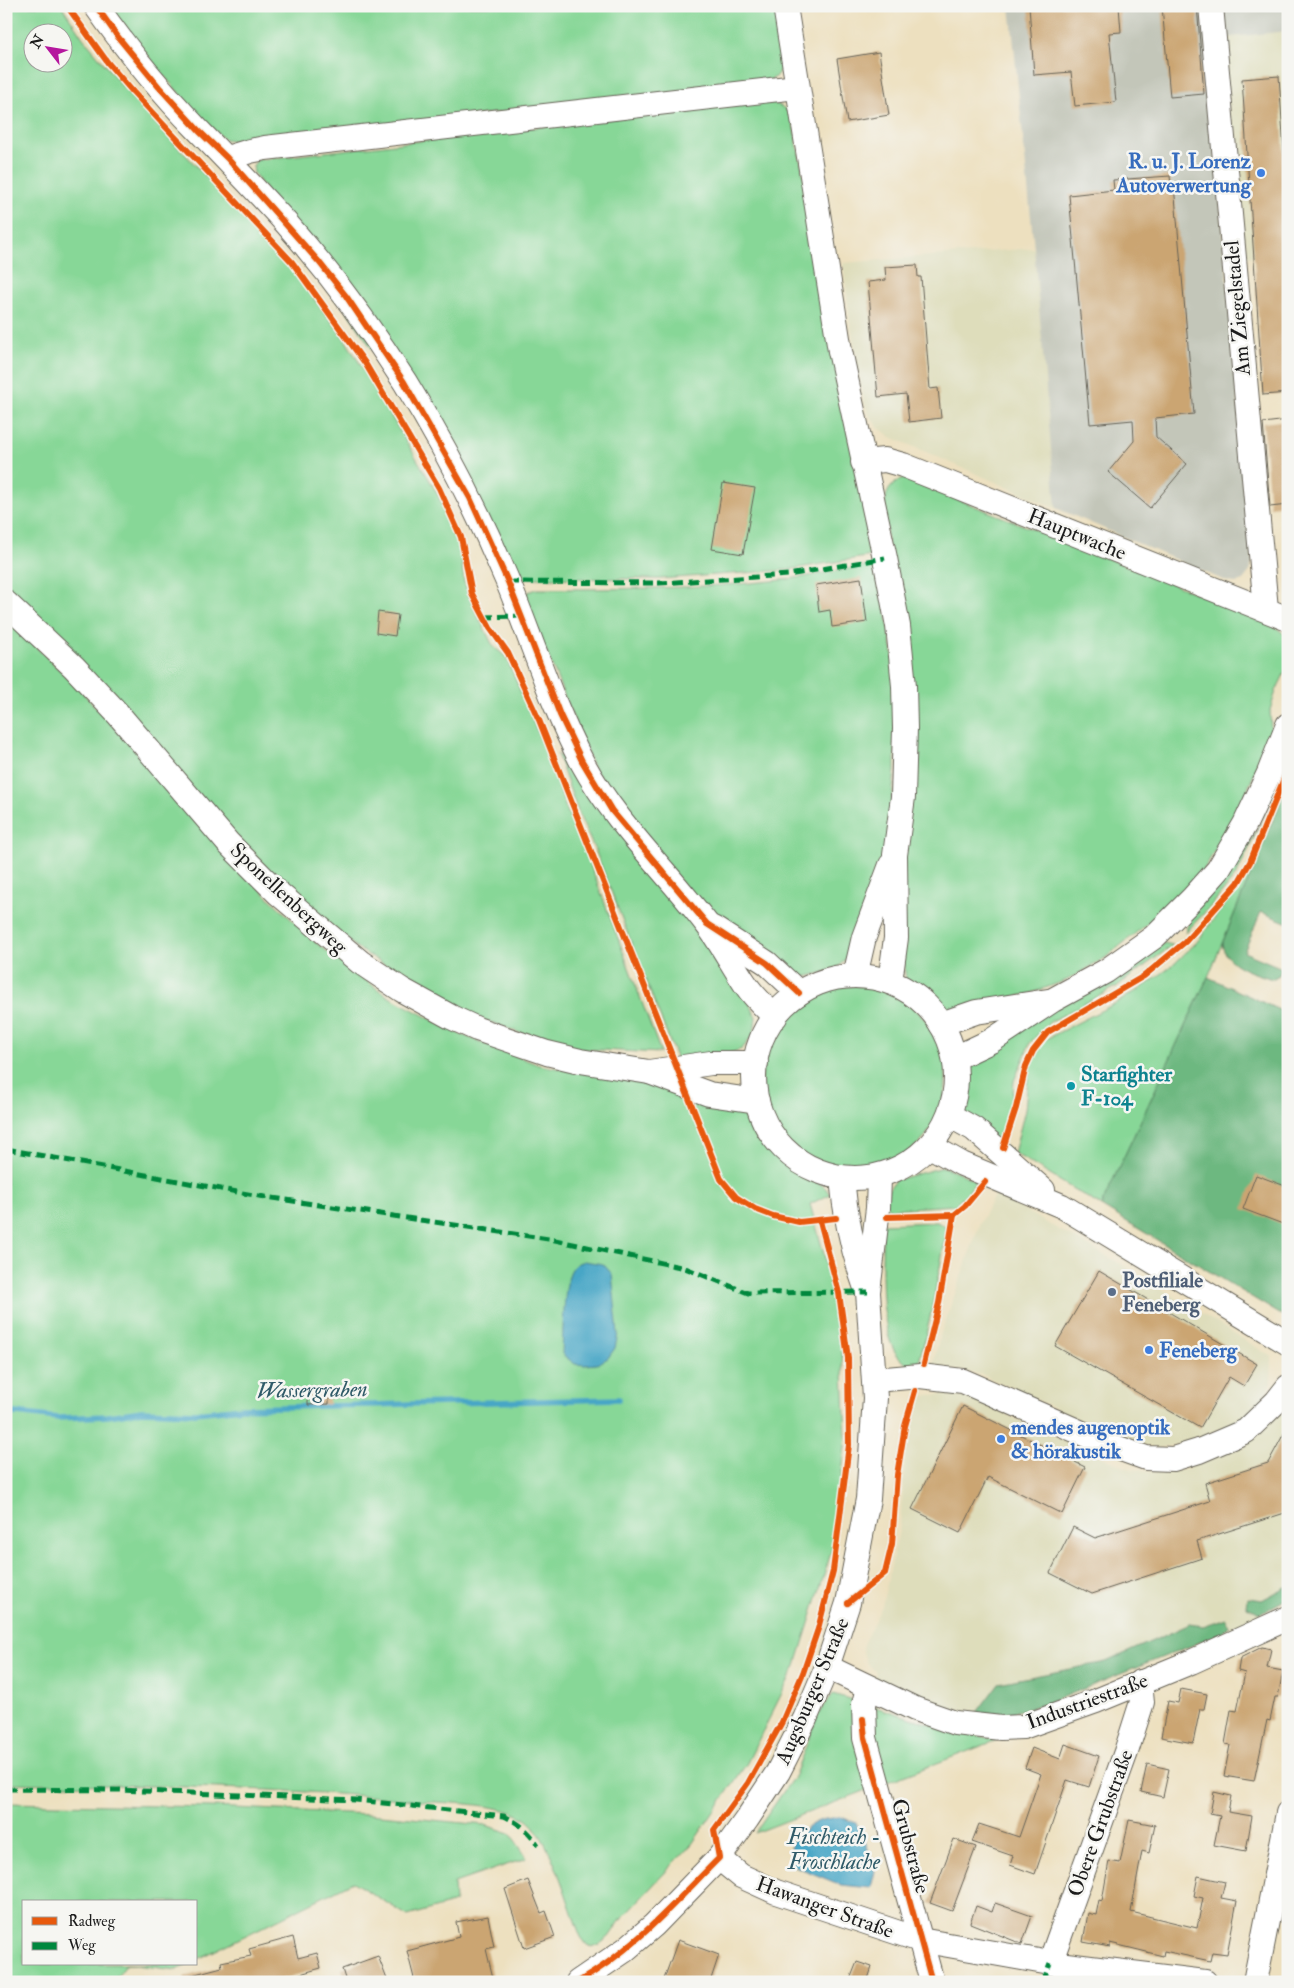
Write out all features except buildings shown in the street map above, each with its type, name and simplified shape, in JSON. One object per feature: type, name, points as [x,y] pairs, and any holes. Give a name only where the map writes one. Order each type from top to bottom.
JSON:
[{"type":"street","points":[[96,6],[118,37],[160,87],[199,131],[227,158],[319,262],[346,296],[404,382],[470,498],[508,582],[560,715],[582,761],[612,811],[707,924],[747,988],[775,1017]]},
{"type":"street","points":[[785,6],[840,351],[898,626],[904,686],[905,728],[903,797],[895,854],[896,938],[890,982]]},
{"type":"street","name":"Am Ziegelstadel","points":[[1211,6],[1266,610]]},
{"type":"street","points":[[227,158],[265,148],[797,87]]},
{"type":"street","name":"Hauptwache","points":[[863,462],[885,460],[903,464],[1288,619]]},
{"type":"street","name":"Sponellenbergweg","points":[[6,603],[62,655],[112,707],[234,849],[278,893],[360,962],[402,990],[477,1029],[538,1050],[580,1062],[648,1072],[709,1094],[757,1101]]},
{"type":"street","points":[[955,1058],[992,1041],[1053,1000],[1106,971],[1154,936],[1193,898],[1218,870],[1245,824],[1288,725]]},
{"type":"street","points":[[855,976],[864,937],[895,854]]},
{"type":"street","points":[[707,924],[767,963],[799,993]]},
{"type":"street","points":[[855,976],[890,982],[913,994],[926,1004],[941,1024],[955,1058],[955,1094],[949,1114],[930,1146],[903,1166],[879,1177],[842,1178],[810,1168],[793,1157],[779,1143],[769,1128],[757,1101],[756,1063],[762,1039],[775,1017],[799,993],[819,983],[840,977],[855,976]]},
{"type":"street","points":[[941,1024],[976,1012],[1053,1000]]},
{"type":"street","name":"Sponellenbergweg","points":[[648,1072],[711,1063],[756,1063]]},
{"type":"street","points":[[949,1114],[974,1129],[1000,1154],[1062,1206]]},
{"type":"street","points":[[930,1146],[962,1164],[1062,1206],[1288,1343]]},
{"type":"street","name":"Augsburger Straße","points":[[578,1982],[625,1950],[654,1924],[719,1858],[747,1820],[778,1772],[805,1719],[827,1667],[848,1603],[868,1499],[875,1398],[868,1292],[878,1208],[879,1177]]},
{"type":"street","name":"Augsburger Straße","points":[[842,1178],[845,1211],[854,1255],[868,1292]]},
{"type":"street","points":[[874,1380],[920,1376],[963,1381],[1107,1444],[1146,1458],[1173,1459],[1199,1451],[1246,1431],[1277,1401],[1288,1387]]},
{"type":"street","name":"Industriestraße","points":[[827,1667],[868,1688],[942,1718],[977,1726],[1023,1727],[1046,1720],[1191,1662],[1288,1618]]},
{"type":"street","name":"Obere Grubstraße","points":[[1050,1963],[1126,1752],[1142,1702],[1140,1682]]},
{"type":"street","name":"Grubstraße","points":[[868,1688],[864,1704],[866,1738],[932,1982]]},
{"type":"street","points":[[1255,1982],[1288,1812]]},
{"type":"street","name":"Hawanger Straße","points":[[719,1858],[741,1876],[776,1892],[920,1940],[1050,1963],[1204,1982]]},
{"type":"shaded area","points":[[1010,6],[1203,6],[1252,561],[1250,571],[1243,580],[1236,583],[1228,582],[1056,508],[1034,248]]},
{"type":"shaded area","points":[[1219,6],[1288,6],[1288,31],[1222,38]]},
{"type":"shaded area","name":"R. u. J. Lorenz Autoverwertung","points":[[1288,31],[1288,254],[1240,257],[1222,38]]},
{"type":"shaded area","points":[[1034,248],[1056,508],[891,437],[878,427],[869,415],[864,403],[850,321],[843,263]]},
{"type":"shaded area","points":[[995,1194],[1126,1267],[1272,1357],[1271,1384],[1256,1409],[1243,1421],[1174,1445],[1157,1448],[1133,1444],[983,1375],[933,1365],[940,1336],[980,1223]]},
{"type":"shaded area","points":[[952,1394],[971,1399],[1127,1468],[1156,1473],[1190,1469],[1188,1461],[1288,1404],[1288,1586],[1247,1607],[1261,1613],[1223,1633],[1230,1626],[1226,1618],[1203,1626],[1190,1624],[1106,1662],[999,1683],[975,1715],[952,1711],[918,1700],[876,1679],[875,1671],[866,1662],[863,1652],[864,1642],[882,1606],[900,1526],[906,1445],[913,1407],[918,1398],[928,1395]]},
{"type":"green space","points":[[6,6],[62,6],[83,38],[135,101],[280,255],[341,333],[436,491],[460,544],[464,582],[474,608],[493,646],[506,657],[553,768],[565,806],[586,853],[661,1053],[561,1048],[455,1009],[356,947],[274,876],[6,591]]},
{"type":"green space","points":[[109,6],[776,6],[782,42],[782,62],[776,76],[766,82],[243,142],[224,139],[206,123],[164,76]]},
{"type":"green space","points":[[770,100],[787,110],[792,118],[878,555],[786,570],[660,579],[516,578],[499,538],[254,173],[253,166],[257,160]]},
{"type":"green space","points":[[903,478],[1269,622],[1288,637],[1288,666],[1276,691],[1270,710],[1271,731],[1268,743],[1244,797],[1218,845],[1203,871],[1180,897],[1105,958],[1067,980],[1029,994],[951,1008],[939,1006],[926,993],[906,980],[902,946],[905,736],[885,501],[893,485]]},
{"type":"green space","points":[[879,564],[895,668],[895,771],[886,846],[877,882],[847,957],[839,967],[805,977],[791,972],[745,942],[692,896],[594,769],[525,599],[528,592],[536,589],[659,588],[751,583]]},
{"type":"green space","points":[[6,620],[81,691],[267,896],[314,941],[389,997],[457,1033],[539,1065],[626,1080],[748,1110],[766,1145],[779,1160],[795,1172],[827,1189],[831,1194],[810,1204],[825,1258],[842,1350],[846,1438],[834,1542],[826,1569],[796,1665],[747,1763],[692,1844],[623,1917],[609,1937],[600,1944],[592,1947],[587,1945],[581,1937],[559,1875],[537,1831],[528,1821],[506,1810],[477,1805],[318,1793],[214,1788],[6,1783]]},
{"type":"green space","points":[[557,754],[567,760],[584,776],[744,991],[756,1017],[754,1034],[742,1049],[721,1056],[677,1060],[597,855],[580,817]]},
{"type":"green space","points":[[1288,783],[1288,923],[1261,912],[1244,952],[1282,968],[1279,975],[1272,979],[1241,968],[1229,958],[1222,944]]},
{"type":"green space","points":[[1266,812],[1237,874],[1211,906],[1185,933],[1191,915],[1233,866],[1250,842]]},
{"type":"green space","points":[[1252,862],[1255,864],[1208,977],[1101,1206],[1014,1153],[1025,1110],[1029,1067],[1035,1052],[1044,1040],[1120,1001],[1172,966],[1197,942],[1240,883]]},
{"type":"green space","points":[[1164,943],[1173,945],[1116,987],[1050,1022],[1030,1043],[1014,1081],[1012,1103],[1000,1144],[958,1109],[966,1067],[973,1057]]},
{"type":"green space","points":[[1208,977],[1288,1014],[1288,1319],[1101,1206]]},
{"type":"green space","points":[[854,986],[872,988],[889,993],[919,1013],[939,1043],[944,1060],[946,1078],[944,1096],[939,1113],[919,1143],[889,1163],[872,1168],[854,1170],[836,1168],[819,1163],[789,1143],[769,1113],[764,1096],[762,1078],[764,1060],[769,1043],[789,1013],[819,993],[836,988]]},
{"type":"green space","points":[[943,1167],[976,1181],[955,1205],[892,1209],[884,1205],[889,1189],[895,1180]]},
{"type":"green space","points":[[937,1222],[946,1227],[946,1236],[919,1362],[917,1366],[913,1367],[905,1363],[898,1356],[887,1330],[883,1293],[883,1224]]},
{"type":"green space","points":[[1288,1586],[1288,1598],[1261,1613],[1247,1607],[1248,1598],[1262,1600]]},
{"type":"green space","points":[[1226,1618],[1230,1626],[1223,1633],[1051,1702],[1014,1712],[975,1715],[999,1683],[1106,1662],[1190,1624],[1203,1626]]},
{"type":"green space","points":[[833,1694],[930,1724],[997,1740],[755,1833],[795,1775],[818,1715]]},
{"type":"green space","points":[[6,1803],[211,1807],[369,1814],[485,1825],[510,1833],[527,1858],[454,1883],[455,1902],[408,1916],[353,1882],[198,1959],[198,1900],[22,1900],[22,1966],[125,1966],[113,1982],[6,1982]]},
{"type":"green space","points":[[144,1966],[184,1966],[177,1970]]},
{"type":"water","points":[[584,1261],[603,1264],[612,1274],[618,1334],[615,1348],[608,1358],[597,1364],[585,1365],[575,1364],[562,1354],[565,1297],[569,1276],[574,1266]]},
{"type":"water","name":"Fischteich - Froschlache","points":[[841,1817],[856,1823],[867,1846],[875,1871],[871,1888],[841,1885],[792,1865],[791,1843],[797,1837],[818,1821]]},
{"type":"waterway","name":"Wassergraben","points":[[6,1414],[16,1413],[58,1418],[108,1416],[142,1411],[196,1413],[242,1408],[619,1399]]},
{"type":"marked path","points":[[508,582],[659,583],[788,575],[885,558]]},
{"type":"marked path","points":[[484,617],[520,616]]},
{"type":"marked path","points":[[6,1149],[259,1196],[555,1240],[685,1268],[748,1293],[868,1292]]},
{"type":"marked path","points":[[6,1789],[120,1790],[356,1800],[504,1816],[523,1828],[538,1845]]},
{"type":"marked path","points":[[1043,1982],[1050,1963]]},
{"type":"cycle path","points":[[67,6],[108,63],[133,92],[292,262],[365,363],[439,488],[461,537],[472,594],[490,628],[508,653],[539,720],[721,1179],[736,1197],[755,1209],[773,1216],[799,1222],[836,1218]]},
{"type":"cycle path","points":[[96,6],[118,37],[159,87],[199,131],[227,158],[319,262],[346,296],[404,382],[470,498],[508,582],[560,715],[582,761],[612,811],[707,924],[767,963],[799,993]]},
{"type":"cycle path","points":[[1003,1148],[1016,1108],[1026,1066],[1033,1051],[1048,1032],[1144,976],[1185,942],[1238,883],[1250,862],[1288,769]]},
{"type":"cycle path","points":[[924,1364],[939,1303],[954,1215],[965,1206],[985,1182]]},
{"type":"cycle path","points":[[887,1217],[954,1215]]},
{"type":"cycle path","points":[[578,1982],[598,1970],[635,1941],[719,1858],[714,1830],[748,1783],[782,1722],[803,1673],[818,1629],[833,1571],[849,1445],[848,1358],[839,1293],[820,1221]]},
{"type":"cycle path","points":[[848,1603],[885,1573],[892,1544],[897,1475],[905,1426],[915,1391]]},
{"type":"cycle path","points":[[863,1719],[865,1738],[932,1982]]},
{"type":"place","name":"R. u. J. Lorenz Autoverwertung","points":[[1261,173]]},
{"type":"place","name":"Starfighter F-104","points":[[1071,1086]]},
{"type":"place","name":"Postfiliale Feneberg","points":[[1112,1292]]},
{"type":"place","name":"Feneberg","points":[[1149,1350]]},
{"type":"place","name":"mendes augenoptik & hörakustik","points":[[1001,1439]]}]
